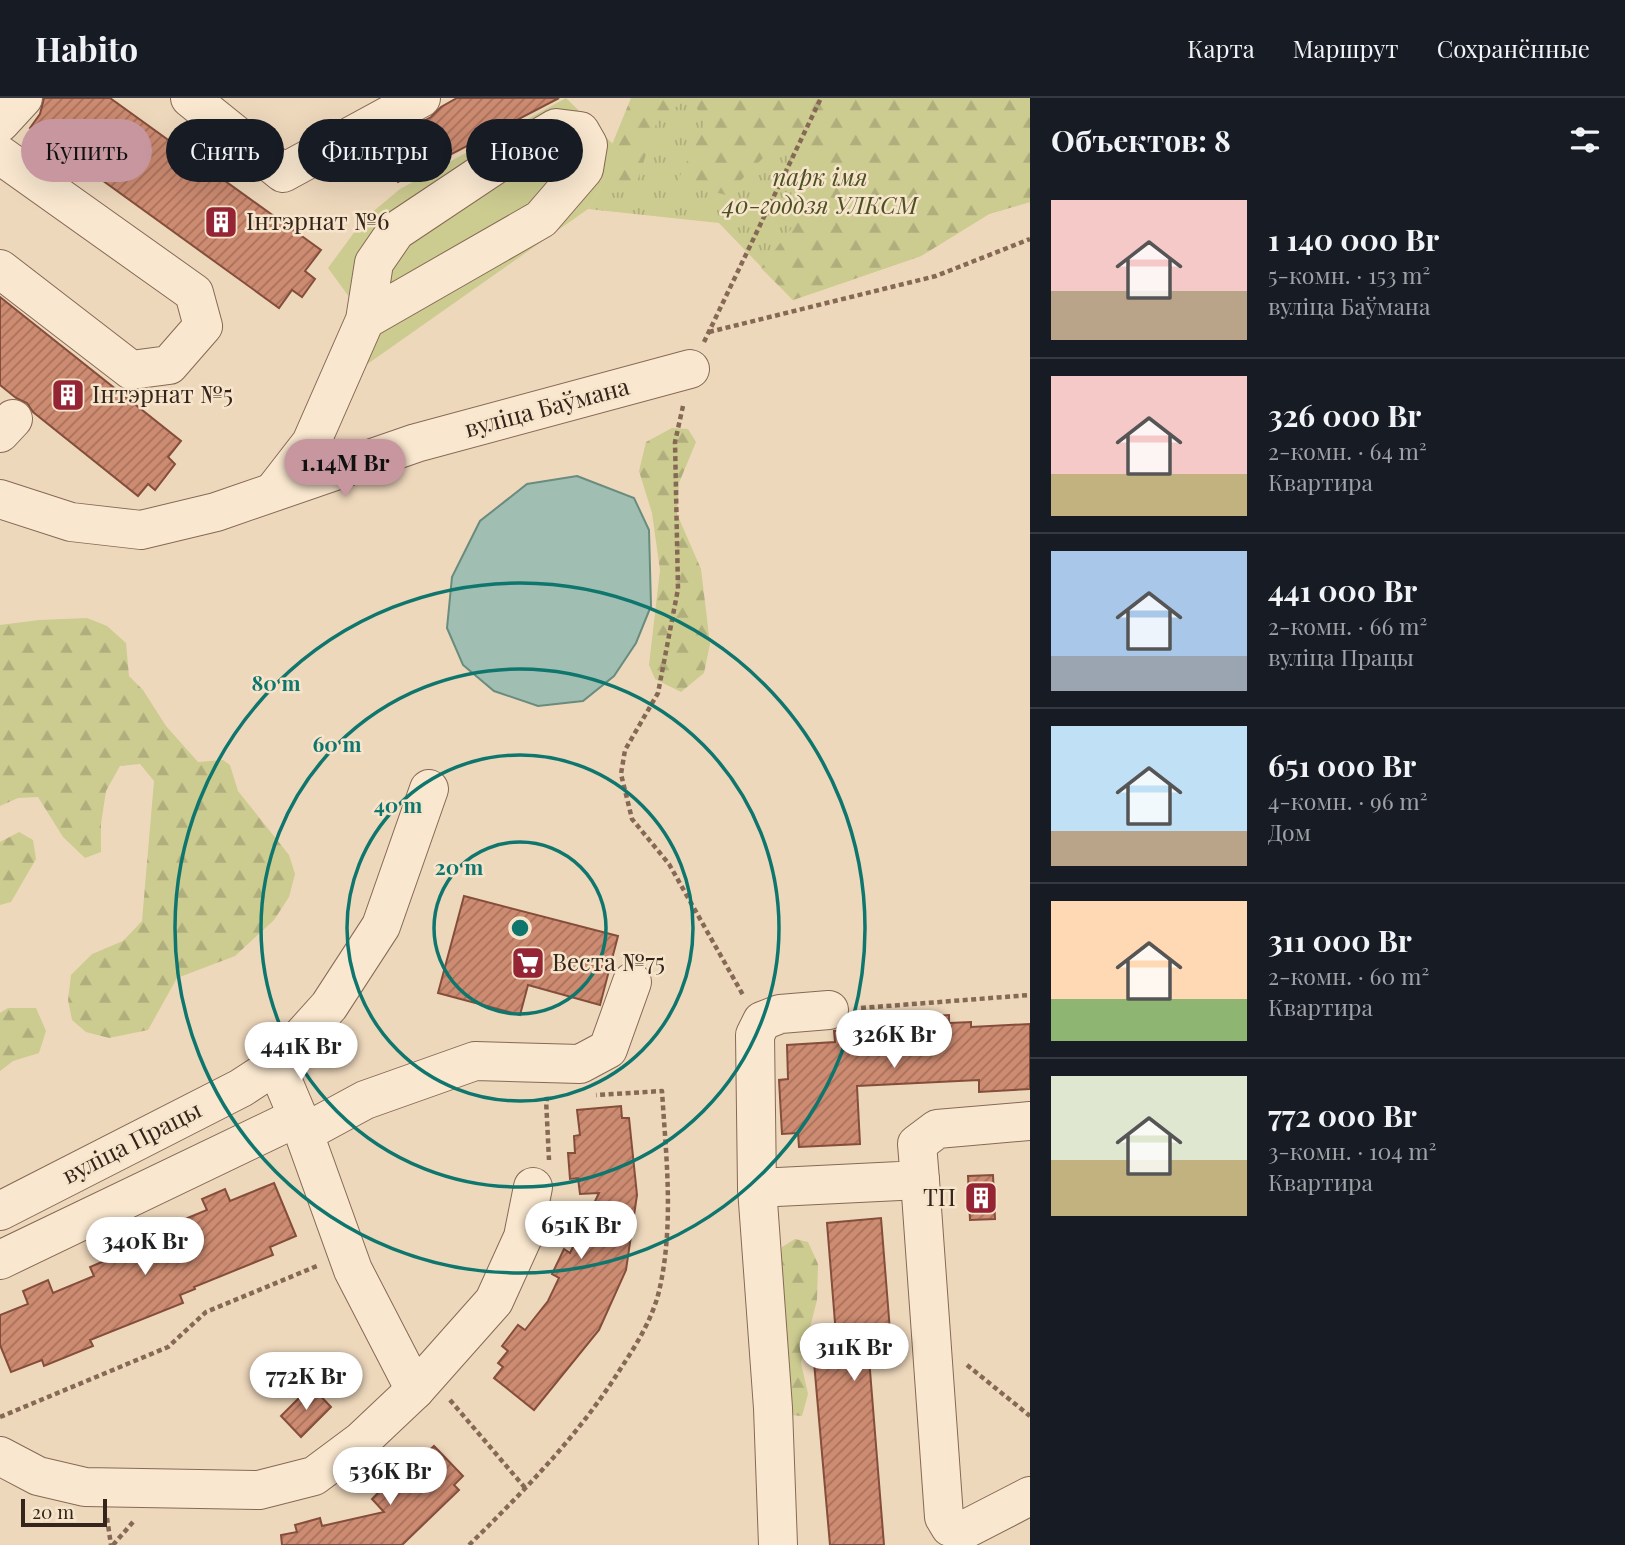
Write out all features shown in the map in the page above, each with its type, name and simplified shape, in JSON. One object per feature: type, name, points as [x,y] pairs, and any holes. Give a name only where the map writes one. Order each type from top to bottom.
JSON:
[{"type":"street","points":[[0,123],[23,98]]},
{"type":"street","points":[[190,98],[283,173],[421,98]]},
{"type":"street","points":[[273,492],[311,443],[365,320],[374,263],[397,230],[556,128],[580,131],[588,145],[584,170],[541,219],[365,320]]},
{"type":"street","points":[[0,155],[194,292],[203,326],[169,365],[131,370],[0,269]]},
{"type":"street","name":"вуліца Баўмана","points":[[0,499],[71,522],[141,530],[216,512],[416,443],[690,369]]},
{"type":"street","name":"вуліца Працы","points":[[0,1210],[241,1088],[276,1065],[329,1006],[381,926],[429,789]]},
{"type":"street","points":[[0,1260],[301,1125],[475,1061],[580,1064],[608,1049],[632,982]]},
{"type":"street","points":[[778,1545],[773,1408],[757,1188],[755,1035],[762,1021],[780,1014],[829,1010]]},
{"type":"street","points":[[276,1065],[301,1125],[353,1270],[421,1384]]},
{"type":"street","points":[[1030,1121],[937,1129],[917,1144],[944,1517],[950,1527],[964,1530],[1030,1496]]},
{"type":"street","points":[[0,1456],[38,1476],[85,1487],[259,1490],[314,1476],[361,1441],[421,1384],[494,1301],[523,1237],[541,1180]]},
{"type":"street","points":[[757,1188],[920,1180]]},
{"type":"path","points":[[762,1021],[739,991],[669,864],[632,819],[621,774],[625,750],[658,693],[678,589],[675,442],[690,369],[821,98]]},
{"type":"path","points":[[708,332],[936,276],[1030,239]]},
{"type":"path","points":[[829,1010],[1030,995]]},
{"type":"path","points":[[469,1545],[526,1489],[597,1406],[639,1340],[660,1289],[669,1216],[662,1091],[585,1096]]},
{"type":"path","points":[[541,1180],[550,1158],[546,1099],[559,1098]]},
{"type":"path","points":[[0,1417],[168,1347],[206,1312],[347,1253]]},
{"type":"path","points":[[931,1336],[1030,1416]]},
{"type":"path","points":[[421,1384],[446,1395],[526,1489]]},
{"type":"path","points":[[113,1545],[136,1520]]},
{"type":"green space","points":[[566,98],[620,151],[588,209],[359,370],[355,305],[328,268],[364,219],[400,189],[413,182],[452,182],[452,160],[466,153],[466,182],[583,182],[583,119],[528,119]]},
{"type":"green space","points":[[631,98],[690,98],[658,118],[634,191],[611,193],[609,152]]},
{"type":"green space","name":"парк імя 40-годдзя УЛКСМ","points":[[649,98],[1030,98],[1030,202],[989,214],[921,256],[793,300],[719,223],[588,209]]},
{"type":"green space","name":"парк імя 40-годдзя УЛКСМ","points":[[690,98],[1030,98],[1030,202],[989,214],[921,256],[793,300],[761,268],[814,199],[816,153],[768,153],[726,195],[677,182],[706,122]]},
{"type":"green space","points":[[672,428],[688,429],[696,442],[679,483],[677,514],[701,569],[710,644],[704,673],[681,692],[655,679],[649,665],[660,570],[652,513],[639,471],[646,442]]},
{"type":"green space","points":[[87,618],[107,626],[126,643],[129,676],[143,690],[166,726],[198,762],[223,760],[230,765],[238,791],[289,855],[295,874],[289,897],[274,920],[235,956],[177,978],[148,1030],[109,1038],[86,1032],[72,1020],[68,1000],[71,975],[92,954],[123,941],[142,921],[154,781],[140,764],[120,766],[106,791],[101,824],[101,852],[85,858],[63,837],[38,797],[18,798],[0,806],[0,625]]},
{"type":"green space","points":[[19,832],[33,840],[36,859],[11,902],[0,905],[0,842]]},
{"type":"green space","points":[[8,1008],[36,1008],[46,1031],[39,1053],[13,1061],[0,1071],[0,1013]]},
{"type":"green space","points":[[795,1239],[808,1242],[818,1264],[817,1300],[801,1363],[808,1394],[802,1416],[791,1415],[779,1269],[782,1247]]},
{"type":"shaded area","points":[[577,476],[634,498],[649,530],[651,606],[636,643],[614,676],[583,701],[538,706],[494,691],[463,665],[447,628],[452,577],[480,521],[527,484]]},
{"type":"building","name":"Інтэрнат №6","points":[[44,98],[110,98],[139,119],[36,119]]},
{"type":"building","points":[[457,98],[559,98],[519,119],[466,119],[466,147],[452,154],[452,119],[427,119]]},
{"type":"building","name":"Інтэрнат №6","points":[[152,128],[166,138],[166,182],[227,182],[321,250],[305,271],[315,279],[302,297],[292,290],[279,308],[105,182],[152,182]]},
{"type":"building","name":"Інтэрнат №5","points":[[0,297],[181,441],[168,457],[175,464],[155,490],[148,484],[138,496],[33,412],[27,403],[0,385]]},
{"type":"building","name":"Веста №75","points":[[464,896],[618,936],[600,1005],[528,985],[520,1015],[438,993]]},
{"type":"building","points":[[949,1015],[949,1023],[971,1022],[971,1027],[1030,1024],[1030,1089],[979,1092],[979,1080],[857,1086],[860,1144],[799,1147],[798,1133],[782,1134],[779,1080],[788,1079],[787,1045],[835,1042],[834,1031],[881,1028],[881,1019]]},
{"type":"building","points":[[621,1106],[622,1118],[629,1118],[637,1195],[626,1270],[599,1330],[534,1410],[494,1378],[503,1367],[498,1363],[508,1351],[502,1346],[518,1325],[525,1330],[548,1301],[559,1278],[552,1274],[564,1249],[570,1253],[599,1193],[580,1194],[578,1178],[570,1179],[568,1153],[575,1153],[574,1136],[580,1135],[577,1110]]},
{"type":"building","name":"ТП","points":[[993,1175],[995,1219],[970,1220],[968,1176]]},
{"type":"building","points":[[274,1183],[296,1236],[270,1247],[273,1255],[194,1287],[195,1289],[180,1295],[183,1303],[90,1340],[93,1346],[44,1366],[42,1360],[11,1372],[0,1345],[0,1315],[28,1304],[23,1291],[48,1280],[53,1293],[94,1276],[90,1267],[116,1256],[111,1244],[136,1233],[139,1238],[207,1210],[202,1199],[225,1189],[230,1201]]},
{"type":"building","points":[[881,1218],[892,1356],[869,1358],[884,1545],[830,1545],[814,1362],[838,1360],[827,1223]]},
{"type":"building","points":[[311,1386],[331,1407],[301,1437],[281,1416]]},
{"type":"building","points":[[434,1446],[463,1476],[454,1485],[459,1490],[402,1545],[282,1545],[281,1535],[297,1532],[295,1525],[320,1518],[322,1526],[384,1512],[372,1499],[383,1488],[378,1482],[395,1465],[401,1470],[412,1459],[416,1463]]},
{"type":"place","name":"Інтэрнат №6","points":[[221,222]]},
{"type":"place","name":"Інтэрнат №5","points":[[68,395]]},
{"type":"place","name":"Веста №75","points":[[528,963]]},
{"type":"place","name":"ТП","points":[[981,1198]]}]
